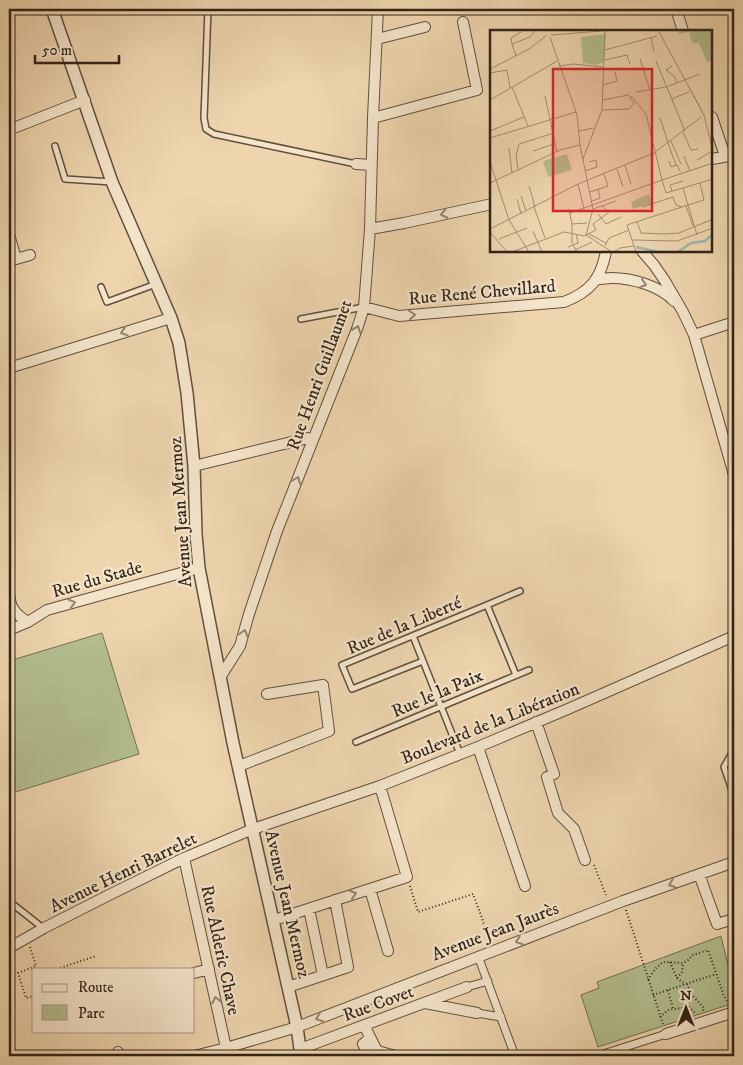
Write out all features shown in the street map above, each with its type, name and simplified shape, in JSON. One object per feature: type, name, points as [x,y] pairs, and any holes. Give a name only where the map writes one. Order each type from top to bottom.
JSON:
[{"type":"street","name":"Avenue Jean Mermoz","points":[[52,9],[112,182],[171,318],[179,343],[187,393],[194,466],[199,568],[239,766],[297,1027]]},
{"type":"street","name":"Rue Henri Guillaumet","points":[[221,676],[240,646],[277,531],[358,329],[364,307],[370,229],[378,9]]},
{"type":"street","points":[[676,9],[683,30]]},
{"type":"street","points":[[373,118],[476,90],[463,22]]},
{"type":"street","points":[[376,39],[425,27]]},
{"type":"street","points":[[11,129],[84,100]]},
{"type":"street","points":[[713,119],[730,156],[713,158]]},
{"type":"street","points":[[356,164],[371,165]]},
{"type":"street","points":[[370,229],[490,204]]},
{"type":"street","points":[[9,234],[12,260],[30,255]]},
{"type":"street","name":"Rue René Chevillard","points":[[364,307],[398,316],[564,302],[577,297],[596,280],[603,265],[606,252]]},
{"type":"street","points":[[643,252],[665,281],[684,312],[694,335],[734,476]]},
{"type":"street","points":[[596,280],[611,278],[628,280],[658,289],[670,297],[684,312]]},
{"type":"street","points":[[9,368],[171,318]]},
{"type":"street","points":[[694,335],[728,324]]},
{"type":"street","points":[[194,466],[308,438]]},
{"type":"street","name":"Rue du Stade","points":[[9,630],[28,622],[47,610],[199,568]]},
{"type":"street","points":[[9,593],[9,603],[18,616],[28,622]]},
{"type":"street","name":"Boulevard de la Libération","points":[[253,829],[380,786],[478,747],[734,636]]},
{"type":"street","points":[[239,766],[330,731],[323,685],[267,694]]},
{"type":"street","points":[[536,722],[554,774],[547,777],[558,813],[574,830],[585,860]]},
{"type":"street","points":[[478,747],[525,886]]},
{"type":"street","points":[[274,920],[406,877],[380,786]]},
{"type":"street","name":"Avenue Henri Barrelet","points":[[9,948],[44,928],[184,858],[253,829]]},
{"type":"street","name":"Rue Alderic Chave","points":[[184,858],[226,1048]]},
{"type":"street","name":"Avenue Jean Jaurès","points":[[297,1027],[622,901],[734,862]]},
{"type":"street","points":[[699,874],[717,924],[734,919]]},
{"type":"street","points":[[370,889],[388,951]]},
{"type":"street","points":[[288,988],[348,967],[335,900]]},
{"type":"street","points":[[309,909],[323,975]]},
{"type":"street","points":[[478,956],[515,1056]]},
{"type":"street","points":[[195,973],[209,970]]},
{"type":"street","points":[[466,987],[488,981]]},
{"type":"street","name":"Rue Covet","points":[[299,1053],[364,1025],[466,987]]},
{"type":"street","points":[[424,1003],[501,1017]]},
{"type":"street","points":[[597,1056],[666,1034],[733,1009]]},
{"type":"street","points":[[364,1025],[377,1051],[396,1056]]},
{"type":"street","points":[[194,1056],[297,1027],[299,1053]]},
{"type":"street","points":[[369,1056],[363,1044],[370,1038]]},
{"type":"lane","points":[[208,9],[204,118],[206,129],[214,134],[356,164]]},
{"type":"lane","points":[[55,146],[65,180],[112,182]]},
{"type":"lane","points":[[101,287],[107,302],[156,284]]},
{"type":"lane","points":[[302,319],[364,307]]},
{"type":"lane","name":"Rue de la Liberté","points":[[423,660],[352,689],[342,665],[520,591]]},
{"type":"lane","name":"Rue de la Liberté","points":[[487,605],[516,675]]},
{"type":"lane","points":[[413,636],[460,754]]},
{"type":"lane","name":"Rue le la Paix","points":[[356,742],[529,670]]},
{"type":"lane","points":[[734,752],[724,767],[734,796]]},
{"type":"lane","points":[[9,898],[10,902],[44,928]]},
{"type":"path","points":[[585,860],[592,858],[609,906]]},
{"type":"path","points":[[406,877],[418,912],[473,894],[489,943]]},
{"type":"path","points":[[622,901],[666,1034]]},
{"type":"path","points":[[28,938],[36,966],[18,973],[26,998],[32,996]]},
{"type":"path","points":[[677,978],[682,972],[684,963],[693,955],[708,950],[724,996],[733,1009]]},
{"type":"path","points":[[59,968],[96,956]]},
{"type":"path","points":[[648,980],[655,969],[663,962],[684,963]]},
{"type":"path","points":[[670,962],[677,978],[686,984],[692,995],[704,1008],[702,1021]]},
{"type":"path","points":[[653,995],[716,974]]},
{"type":"path","points":[[668,990],[674,1009]]},
{"type":"path","points":[[660,1017],[668,1010],[689,1007],[702,1021]]},
{"type":"green space","points":[[102,633],[139,754],[9,794],[9,661]]},
{"type":"green space","points":[[721,936],[734,990],[734,1003],[598,1047],[581,995],[599,988],[597,982]]}]
